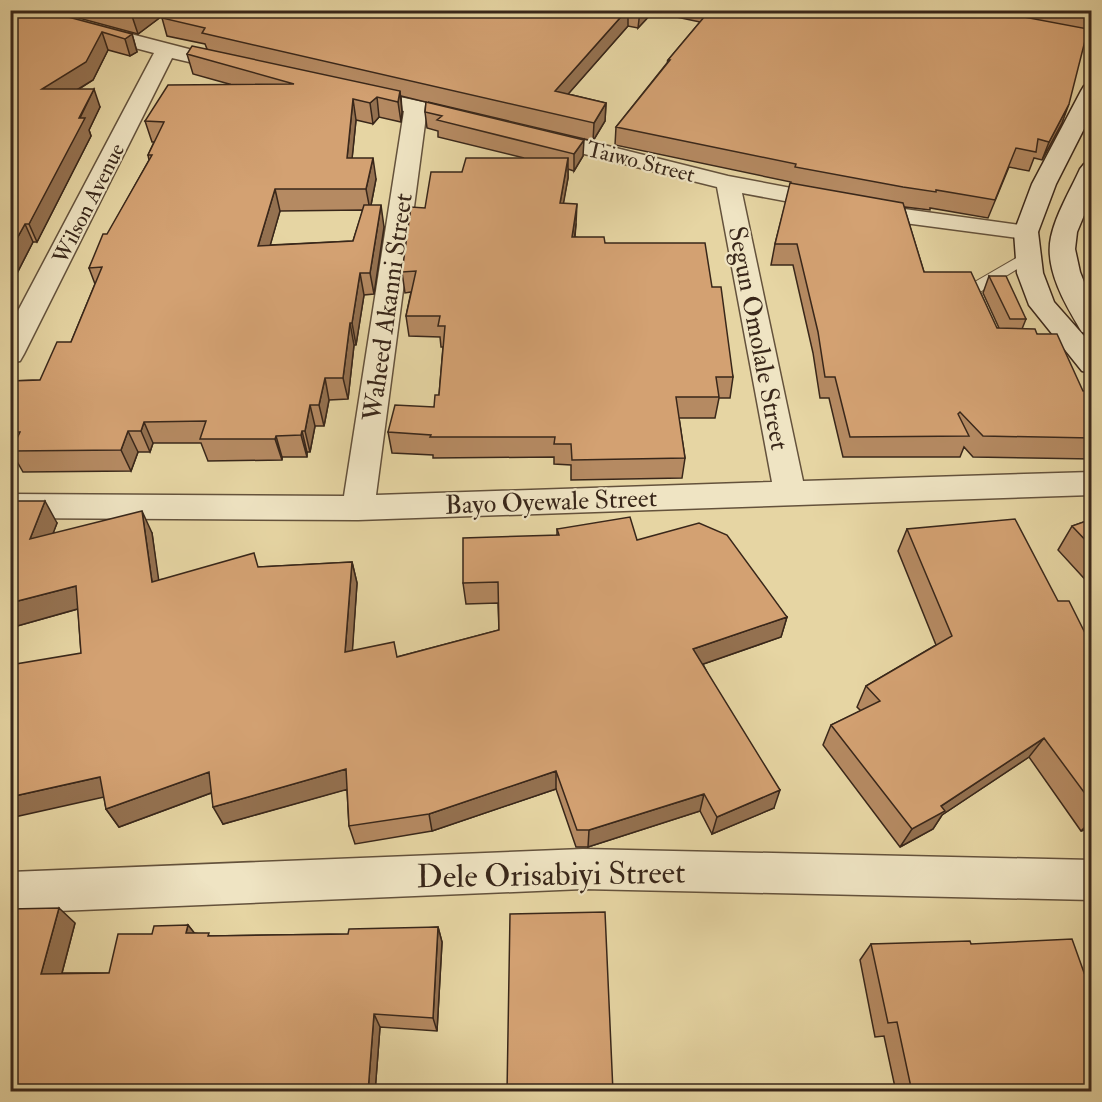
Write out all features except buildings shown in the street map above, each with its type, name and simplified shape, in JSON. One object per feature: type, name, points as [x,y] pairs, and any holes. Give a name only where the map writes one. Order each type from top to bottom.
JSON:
[{"type":"street","points":[[14,10],[141,43],[162,41],[256,71]]},
{"type":"street","points":[[1021,27],[1092,40]]},
{"type":"street","name":"Wilson Avenue","points":[[10,354],[162,41]]},
{"type":"street","points":[[336,89],[485,123]]},
{"type":"street","points":[[1092,91],[1044,184],[1028,243],[1030,273],[1042,305],[1062,344],[1092,364]]},
{"type":"street","name":"Waheed Akanni Street","points":[[358,508],[416,106]]},
{"type":"street","name":"Taiwo Street","points":[[520,132],[728,183],[1028,243]]},
{"type":"street","points":[[1091,170],[1064,239],[1066,266],[1073,293],[1092,326]]},
{"type":"street","name":"Segun Omolale Street","points":[[728,183],[790,492]]},
{"type":"street","name":"Bayo Oyewale Street","points":[[10,506],[358,508],[1092,483]]},
{"type":"street","name":"Dele Orisabiyi Street","points":[[10,893],[583,869],[1092,880]]},
{"type":"lane","points":[[987,326],[972,290],[1028,243]]}]
